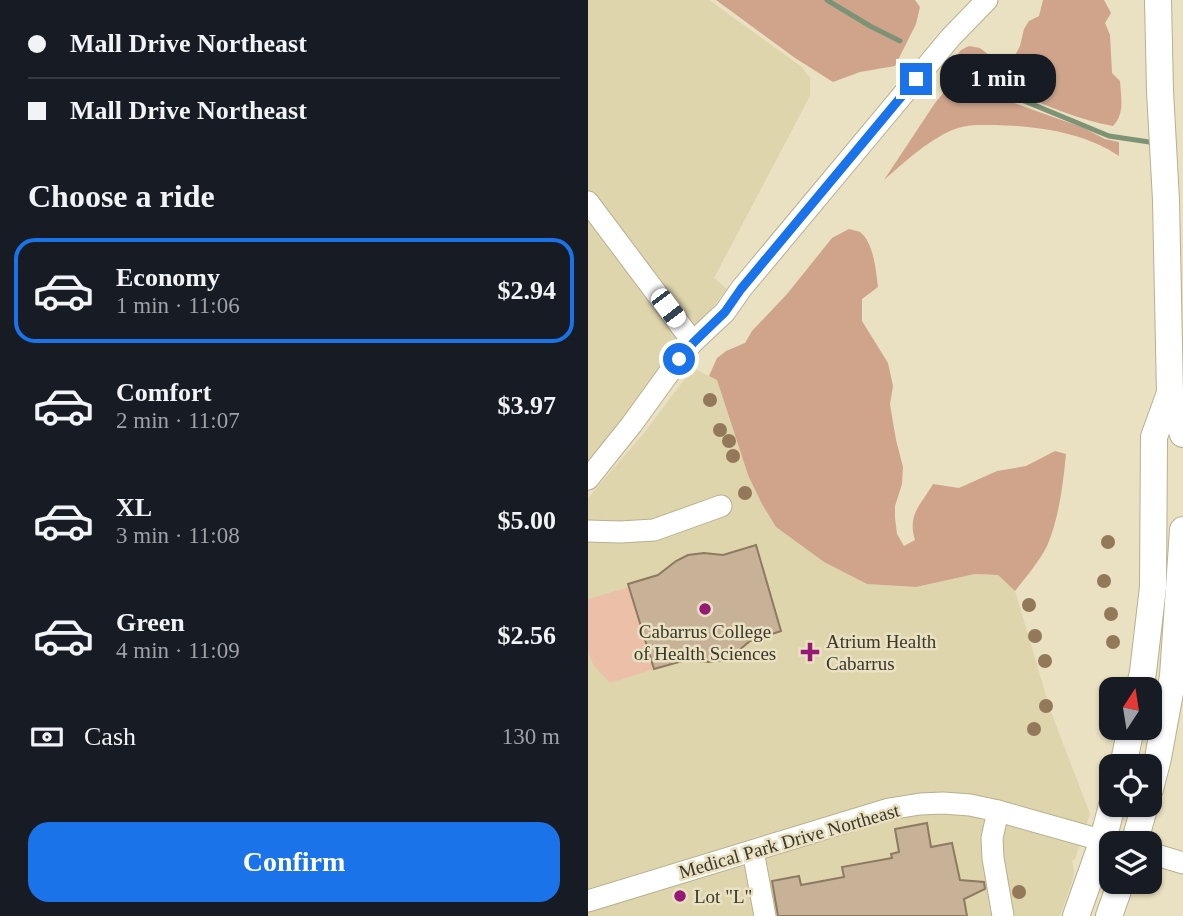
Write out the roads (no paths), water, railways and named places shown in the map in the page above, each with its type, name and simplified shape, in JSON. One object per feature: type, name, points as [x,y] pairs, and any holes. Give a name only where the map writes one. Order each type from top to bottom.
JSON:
[{"type":"main road","points":[[1158,0],[1160,91],[1176,393],[1183,434]]},
{"type":"main road","points":[[1142,677],[1153,587],[1154,436],[1176,393]]},
{"type":"main road","points":[[1159,754],[1178,676],[1183,530]]},
{"type":"main road","points":[[1076,916],[1099,864]]},
{"type":"main road","points":[[1109,916],[1117,894]]},
{"type":"street","points":[[588,478],[632,424],[679,359],[725,312],[741,289],[977,3]]},
{"type":"street","points":[[588,202],[694,342]]},
{"type":"street","points":[[588,531],[654,530],[721,506]]},
{"type":"street","name":"Medical Park Drive Northeast","points":[[588,901],[889,809],[920,804],[970,805],[1099,839]]},
{"type":"street","points":[[998,811],[992,838],[1003,916]]},
{"type":"street","points":[[753,850],[765,916]]},
{"type":"street","points":[[1162,857],[1183,863]]},
{"type":"waterway","points":[[827,0],[900,41]]},
{"type":"waterway","points":[[968,75],[1109,136],[1156,143]]},
{"type":"place","name":"Cabarrus College of Health Sciences","points":[[705,609]]},
{"type":"place","name":"Atrium Health Cabarrus","points":[[810,652]]},
{"type":"place","name":"Lot \"L\"","points":[[680,896]]}]
